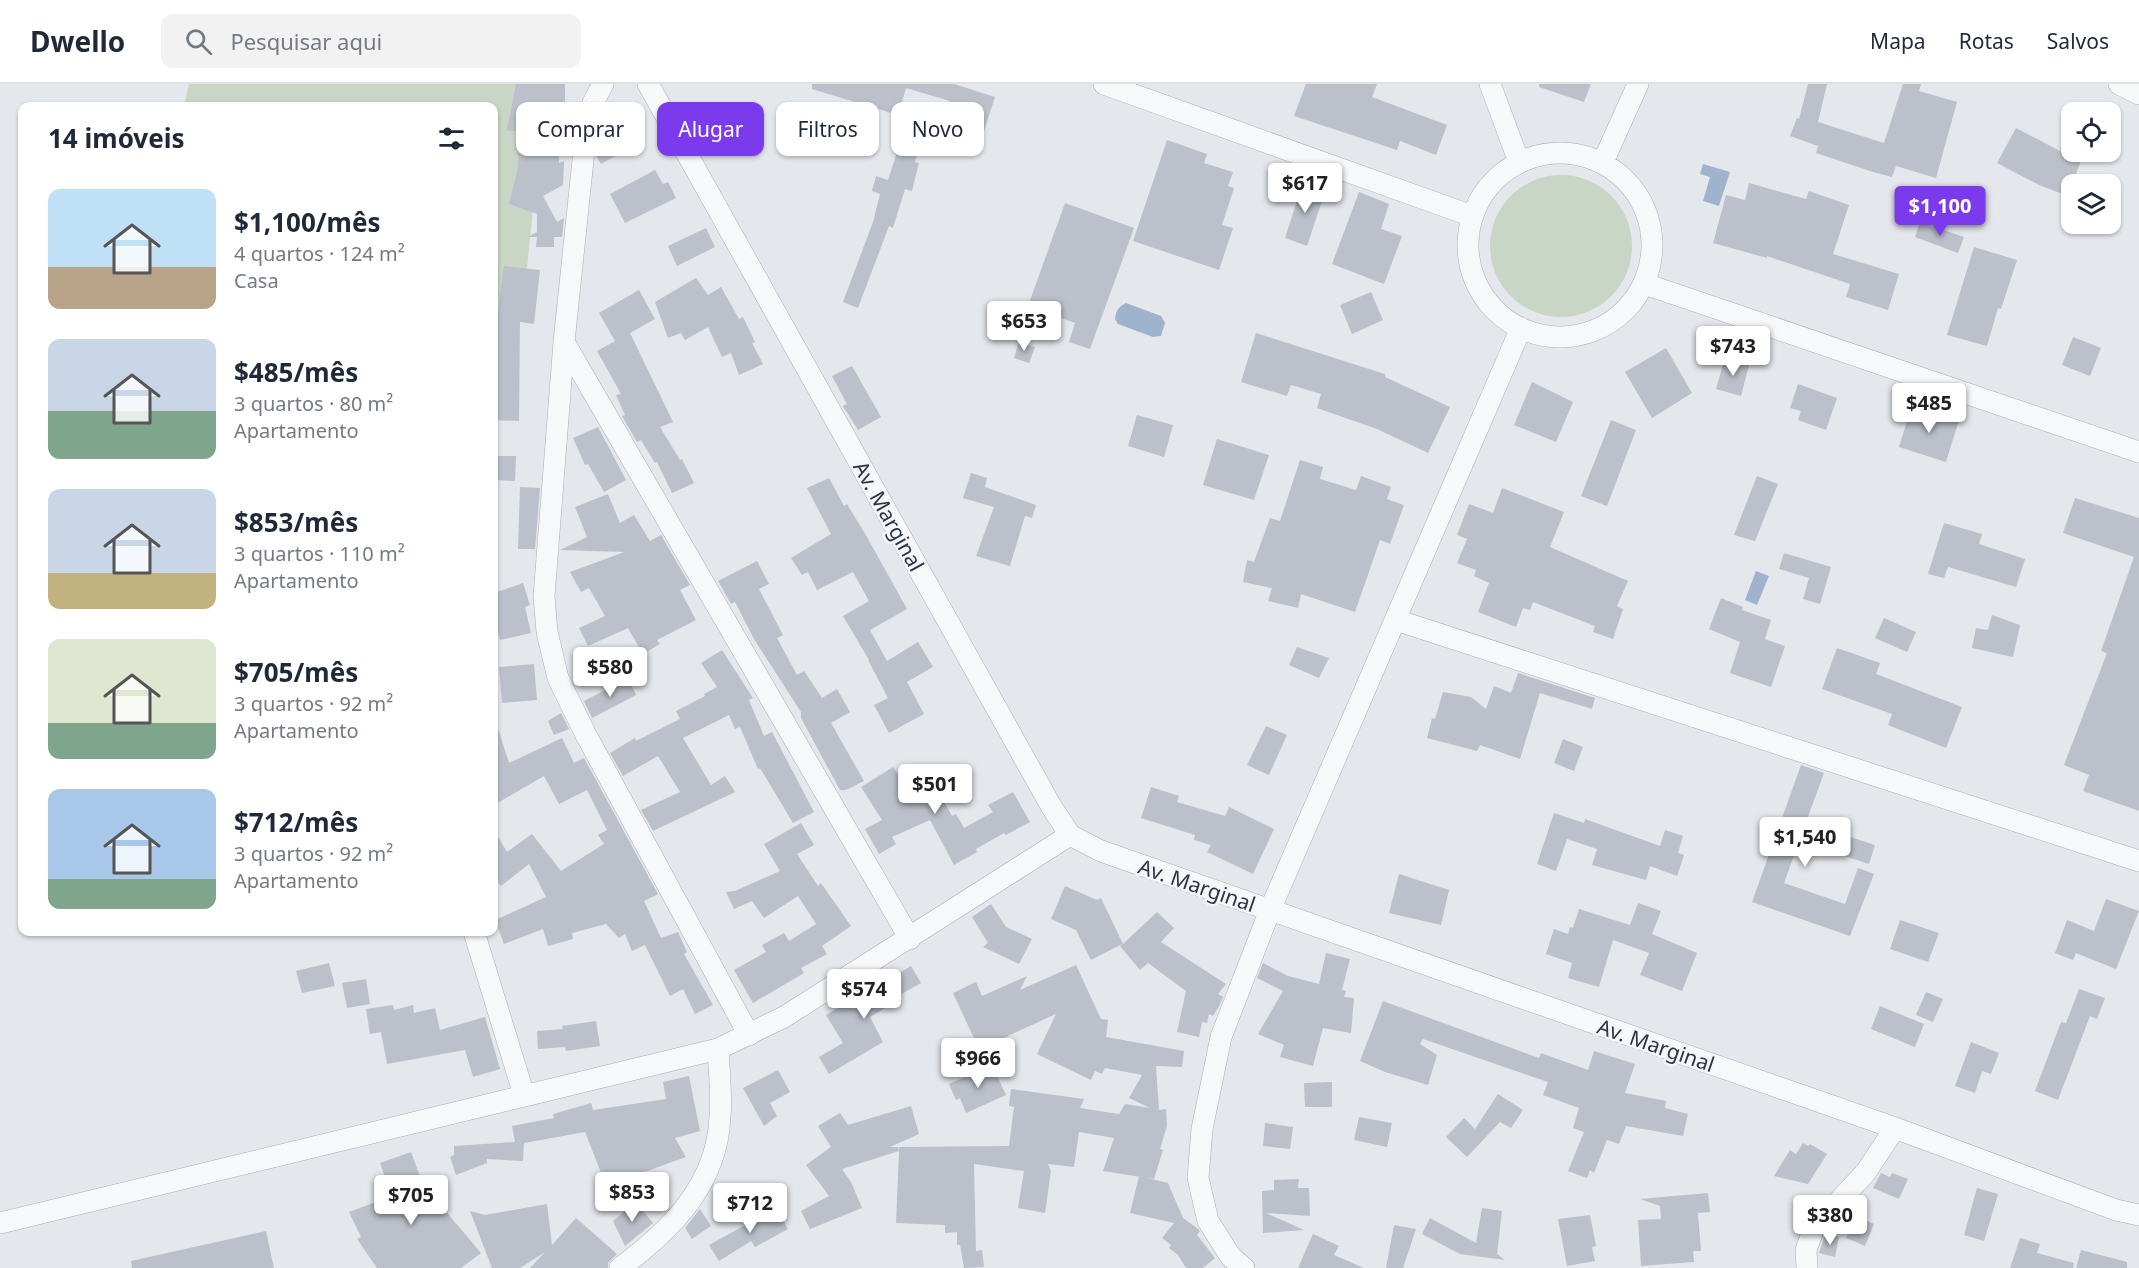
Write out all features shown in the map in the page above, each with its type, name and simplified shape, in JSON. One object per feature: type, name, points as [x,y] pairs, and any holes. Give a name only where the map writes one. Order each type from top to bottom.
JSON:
[{"type":"street","points":[[603,84],[593,103],[586,131],[564,342],[544,596],[547,632],[558,678],[585,733],[749,1035]]},
{"type":"street","name":"Av. Marginal","points":[[648,84],[1051,806],[1070,835],[1101,851],[1895,1128],[2116,1210],[2139,1215]]},
{"type":"street","points":[[1104,84],[1472,216]]},
{"type":"street","points":[[1490,84],[1519,162]]},
{"type":"street","points":[[1603,162],[1638,84]]},
{"type":"street","points":[[2119,84],[2139,94]]},
{"type":"street","points":[[1546,153],[1575,154],[1603,162],[1631,184],[1648,215],[1653,250],[1645,284],[1623,313],[1592,332],[1556,337],[1521,328],[1494,309],[1475,281],[1468,249],[1472,216],[1483,194],[1499,176],[1519,162],[1546,153]]},
{"type":"street","points":[[1645,284],[2139,452]]},
{"type":"street","points":[[1244,1268],[1231,1257],[1208,1221],[1198,1178],[1202,1129],[1221,1037],[1270,910],[1521,328]]},
{"type":"street","points":[[564,342],[910,939]]},
{"type":"street","points":[[1396,620],[2139,861]]},
{"type":"street","points":[[0,1223],[718,1049],[784,1017],[910,939],[1070,835]]},
{"type":"street","points":[[475,936],[524,1095]]},
{"type":"street","points":[[620,1268],[651,1245],[675,1221],[695,1197],[713,1158],[720,1118],[718,1049]]},
{"type":"street","points":[[1807,1268],[1806,1250],[1814,1228],[1866,1172],[1895,1128]]},
{"type":"green space","points":[[189,84],[545,84],[543,102],[516,102],[516,156],[538,156],[523,310],[498,370],[498,102],[185,102]]},
{"type":"green space","points":[[1561,175],[1588,180],[1611,196],[1627,219],[1632,246],[1627,273],[1611,296],[1588,312],[1561,317],[1534,312],[1511,296],[1495,273],[1490,246],[1495,219],[1511,196],[1534,180]]},
{"type":"water","points":[[1703,164],[1730,172],[1719,206],[1703,201],[1710,177],[1700,174]]},
{"type":"water","points":[[1126,303],[1161,316],[1165,323],[1161,336],[1153,337],[1118,324],[1115,319],[1117,311]]},
{"type":"water","points":[[1756,571],[1769,576],[1757,605],[1745,600]]},
{"type":"building","points":[[516,84],[565,84],[565,102],[516,102],[516,131],[507,130]]},
{"type":"building","points":[[812,84],[954,84],[995,97],[984,131],[984,102],[950,102],[906,88],[902,102],[891,102],[891,113],[879,109],[879,102],[855,102],[812,89]]},
{"type":"building","points":[[1306,84],[1377,84],[1372,97],[1447,125],[1436,155],[1400,141],[1397,150],[1294,116]]},
{"type":"building","points":[[1539,84],[1591,84],[1584,102],[1539,87]]},
{"type":"building","points":[[1808,84],[1827,84],[1818,122],[1884,143],[1903,84],[1921,84],[1919,91],[1957,102],[1936,178],[1896,166],[1892,177],[1873,172],[1816,153],[1818,146],[1790,136],[1797,118],[1799,119]]},
{"type":"building","points":[[2016,128],[2060,151],[2061,146],[2061,162],[2080,162],[2076,174],[2061,174],[2061,193],[2039,185],[1997,163]]},
{"type":"building","points":[[1167,140],[1207,154],[1204,163],[1233,172],[1228,186],[1234,188],[1222,225],[1233,228],[1219,270],[1133,241]]},
{"type":"building","points":[[519,156],[559,156],[559,163],[564,161],[563,185],[543,196],[557,222],[564,218],[562,237],[554,237],[554,247],[536,247],[537,237],[528,237],[537,232],[537,214],[509,204]]},
{"type":"building","points":[[597,156],[615,156],[601,164]]},
{"type":"building","points":[[896,156],[917,156],[915,162],[919,163],[912,191],[905,189],[893,228],[889,226],[858,308],[843,302],[873,222],[880,194],[872,191],[876,176],[888,180]]},
{"type":"building","points":[[655,170],[663,184],[668,182],[676,198],[625,223],[610,194]]},
{"type":"building","points":[[1303,182],[1326,189],[1307,246],[1285,238]]},
{"type":"building","points":[[1749,183],[1806,199],[1809,191],[1849,205],[1833,254],[1899,274],[1888,310],[1846,297],[1850,284],[1767,256],[1767,258],[1713,243],[1726,195],[1745,200]]},
{"type":"building","points":[[1359,192],[1389,204],[1381,229],[1402,236],[1384,284],[1332,264]]},
{"type":"building","points":[[1065,203],[1134,228],[1090,349],[1069,342],[1075,323],[1028,306]]},
{"type":"building","points":[[1920,222],[1964,237],[1958,253],[1915,237]]},
{"type":"building","points":[[706,228],[715,247],[677,266],[668,246]]},
{"type":"building","points":[[1974,247],[2017,260],[2001,309],[1998,308],[1987,346],[1947,335]]},
{"type":"building","points":[[504,266],[540,270],[534,324],[520,322],[519,421],[498,420],[498,309]]},
{"type":"building","points":[[696,278],[708,295],[721,287],[739,319],[743,317],[755,342],[752,343],[763,364],[739,375],[731,353],[722,357],[708,327],[685,340],[681,333],[668,338],[655,302]]},
{"type":"building","points":[[639,290],[655,319],[630,333],[673,422],[660,427],[680,460],[682,459],[694,483],[672,493],[657,462],[655,463],[641,440],[637,442],[622,416],[625,415],[616,395],[621,394],[597,351],[615,341],[599,313]]},
{"type":"building","points":[[1371,292],[1383,320],[1352,334],[1340,305]]},
{"type":"building","points":[[1256,333],[1385,374],[1385,377],[1450,407],[1428,453],[1377,429],[1317,408],[1321,394],[1291,385],[1287,396],[1241,382]]},
{"type":"building","points":[[2073,337],[2101,348],[2090,376],[2062,365]]},
{"type":"building","points":[[1019,342],[1035,347],[1029,363],[1014,358]]},
{"type":"building","points":[[1666,348],[1692,393],[1652,418],[1625,372]]},
{"type":"building","points":[[1725,358],[1749,365],[1741,396],[1716,389]]},
{"type":"building","points":[[852,366],[881,417],[858,430],[843,406],[847,404],[832,376]]},
{"type":"building","points":[[1532,382],[1573,402],[1556,442],[1514,425]]},
{"type":"building","points":[[1798,384],[1837,398],[1826,430],[1798,420],[1801,411],[1790,408]]},
{"type":"building","points":[[1912,405],[1959,420],[1946,462],[1899,447]]},
{"type":"building","points":[[1137,415],[1173,425],[1164,457],[1128,446]]},
{"type":"building","points":[[1611,420],[1636,430],[1607,506],[1581,496]]},
{"type":"building","points":[[598,427],[626,480],[604,492],[588,464],[585,465],[573,438]]},
{"type":"building","points":[[1217,439],[1269,455],[1254,500],[1203,485]]},
{"type":"building","points":[[498,456],[516,456],[515,481],[498,480]]},
{"type":"building","points":[[1300,460],[1323,467],[1320,479],[1356,490],[1361,476],[1391,487],[1387,499],[1404,505],[1390,544],[1380,540],[1355,612],[1301,594],[1298,608],[1268,601],[1272,588],[1243,582],[1247,560],[1254,562],[1270,518],[1280,521]]},
{"type":"building","points":[[971,473],[987,478],[985,487],[1036,505],[1032,518],[1025,516],[1010,566],[976,556],[994,507],[963,498]]},
{"type":"building","points":[[1757,476],[1778,484],[1755,541],[1734,535]]},
{"type":"building","points":[[829,478],[844,506],[847,504],[867,537],[907,609],[870,630],[887,661],[918,642],[933,667],[907,682],[924,714],[889,733],[874,705],[888,698],[843,616],[869,601],[853,572],[817,590],[808,572],[802,575],[791,558],[831,534],[807,488]]},
{"type":"building","points":[[520,487],[540,488],[535,549],[518,549]]},
{"type":"building","points":[[1502,488],[1564,512],[1550,547],[1628,581],[1617,606],[1623,609],[1613,639],[1593,632],[1595,626],[1533,602],[1530,610],[1523,608],[1516,627],[1478,612],[1489,583],[1474,576],[1476,570],[1457,563],[1467,539],[1457,535],[1469,504],[1493,513]]},
{"type":"building","points":[[608,494],[620,523],[634,515],[650,541],[661,535],[690,585],[680,590],[696,620],[657,640],[660,644],[643,654],[628,628],[588,646],[579,628],[605,616],[589,588],[581,592],[570,572],[624,552],[560,550],[587,537],[575,507]]},
{"type":"building","points":[[2075,498],[2139,518],[2139,811],[2083,791],[2089,775],[2064,765],[2107,653],[2101,651],[2134,557],[2063,533]]},
{"type":"building","points":[[1944,523],[1982,534],[1979,544],[2025,559],[2016,587],[1948,567],[1944,578],[1928,574]]},
{"type":"building","points":[[1784,553],[1831,567],[1820,604],[1803,599],[1809,578],[1779,569]]},
{"type":"building","points":[[757,561],[769,584],[759,589],[783,635],[777,638],[797,675],[804,671],[822,698],[837,689],[850,712],[831,723],[864,781],[846,790],[840,790],[801,718],[801,712],[754,639],[735,602],[731,604],[718,581]]},
{"type":"building","points":[[523,583],[530,605],[525,607],[531,633],[500,640],[498,592]]},
{"type":"building","points":[[1721,598],[1743,607],[1742,610],[1771,620],[1765,639],[1785,646],[1771,687],[1730,673],[1740,642],[1709,629]]},
{"type":"building","points":[[1992,615],[2020,625],[2013,657],[1972,648],[1976,628],[1988,630]]},
{"type":"building","points":[[1884,618],[1916,632],[1907,652],[1875,638]]},
{"type":"building","points":[[1297,647],[1329,658],[1319,678],[1289,665]]},
{"type":"building","points":[[1837,648],[1880,663],[1876,674],[1962,707],[1946,748],[1888,725],[1892,714],[1822,689]]},
{"type":"building","points":[[722,650],[753,698],[749,700],[764,736],[772,732],[814,812],[793,823],[760,768],[758,769],[740,727],[735,729],[729,715],[683,738],[711,785],[725,776],[735,792],[653,831],[641,810],[680,792],[658,756],[623,776],[610,753],[635,738],[636,741],[680,719],[676,711],[717,687],[701,663]]},
{"type":"building","points":[[534,664],[537,700],[502,703],[499,667]]},
{"type":"building","points":[[1518,673],[1595,698],[1592,709],[1540,693],[1520,759],[1480,745],[1477,751],[1427,738],[1432,718],[1435,719],[1443,692],[1471,697],[1486,709],[1494,686],[1511,693]]},
{"type":"building","points":[[628,678],[636,695],[592,718],[584,701]]},
{"type":"building","points":[[561,713],[569,729],[554,735],[548,721]]},
{"type":"building","points":[[1266,726],[1287,735],[1269,775],[1247,765]]},
{"type":"building","points":[[498,728],[509,763],[562,738],[574,763],[584,758],[658,894],[644,901],[661,938],[678,932],[687,952],[684,954],[713,1005],[695,1014],[683,989],[670,996],[645,945],[632,951],[625,934],[619,938],[606,924],[572,933],[573,939],[548,946],[543,929],[504,944],[498,928],[498,919],[546,897],[529,864],[501,886],[498,882],[498,837],[507,852],[532,834],[561,871],[604,844],[598,835],[607,830],[587,790],[559,804],[544,776],[498,803]]},
{"type":"building","points":[[1563,739],[1583,747],[1574,771],[1554,763]]},
{"type":"building","points":[[1801,765],[1824,773],[1784,883],[1845,904],[1858,868],[1874,874],[1850,936],[1752,902]]},
{"type":"building","points":[[893,767],[904,782],[926,769],[952,816],[956,814],[964,828],[993,812],[988,805],[1013,792],[1030,822],[1006,835],[1004,833],[954,865],[930,820],[892,837],[896,844],[879,854],[865,829],[882,820],[861,787]]},
{"type":"building","points":[[1151,787],[1179,796],[1177,802],[1225,816],[1229,807],[1274,829],[1253,874],[1207,852],[1211,845],[1194,840],[1195,835],[1141,818]]},
{"type":"building","points":[[1554,813],[1584,823],[1585,819],[1660,846],[1665,830],[1683,836],[1678,853],[1684,855],[1677,876],[1650,866],[1646,880],[1592,865],[1597,849],[1567,839],[1556,871],[1537,864]]},
{"type":"building","points":[[801,823],[814,845],[797,854],[818,886],[821,883],[851,926],[822,946],[827,954],[801,968],[804,973],[753,1003],[734,970],[766,952],[762,945],[784,933],[789,941],[816,924],[798,896],[764,918],[752,901],[734,909],[726,892],[735,891],[780,871],[764,844]]},
{"type":"building","points":[[1844,835],[1875,845],[1869,864],[1838,854]]},
{"type":"building","points":[[1399,874],[1449,890],[1441,925],[1389,913]]},
{"type":"building","points":[[1065,886],[1097,900],[1101,898],[1123,944],[1157,912],[1174,928],[1161,942],[1226,984],[1218,994],[1223,997],[1213,1016],[1209,1014],[1207,1023],[1202,1022],[1199,1037],[1177,1032],[1186,991],[1148,963],[1140,970],[1120,946],[1122,944],[1091,960],[1076,930],[1051,919]]},
{"type":"building","points":[[2106,899],[2139,911],[2116,969],[2076,953],[2073,960],[2055,953],[2067,920],[2094,931]]},
{"type":"building","points":[[1638,903],[1661,911],[1652,934],[1697,953],[1682,991],[1640,975],[1649,953],[1613,940],[1599,987],[1568,978],[1572,963],[1546,954],[1554,929],[1568,934],[1570,927],[1573,928],[1579,909],[1630,925]]},
{"type":"building","points":[[991,904],[1006,927],[1032,939],[1019,964],[983,947],[988,943],[972,917]]},
{"type":"building","points":[[1900,920],[1939,933],[1928,962],[1890,949]]},
{"type":"building","points":[[1326,953],[1350,959],[1342,990],[1346,991],[1344,997],[1354,998],[1351,1033],[1323,1028],[1313,1066],[1280,1057],[1284,1045],[1258,1034],[1283,991],[1257,978],[1263,963],[1288,976],[1319,984]]},
{"type":"building","points":[[329,963],[335,986],[302,993],[296,971]]},
{"type":"building","points":[[1076,965],[1101,1019],[1108,1020],[1106,1037],[1184,1051],[1182,1067],[1156,1066],[1159,1110],[1166,1109],[1167,1126],[1160,1149],[1163,1150],[1154,1179],[1103,1171],[1114,1138],[1079,1132],[1074,1167],[1048,1164],[1051,1171],[1045,1213],[1018,1208],[1024,1171],[974,1164],[976,1251],[982,1250],[984,1267],[964,1268],[960,1245],[957,1245],[957,1232],[945,1233],[945,1225],[896,1223],[899,1147],[1009,1146],[1014,1107],[1009,1106],[1011,1089],[1084,1099],[1080,1108],[1119,1114],[1125,1104],[1150,1108],[1129,1098],[1142,1075],[1105,1068],[1102,1074],[1095,1071],[1091,1080],[1037,1054],[1056,1014],[979,1049],[953,993],[976,982],[982,996],[1027,976],[1020,990]]},
{"type":"building","points":[[911,966],[921,983],[891,1000],[894,1003],[870,1017],[883,1042],[829,1074],[819,1057],[843,1043],[826,1015]]},
{"type":"building","points":[[366,979],[370,1004],[347,1008],[342,983]]},
{"type":"building","points":[[2079,989],[2105,998],[2097,1019],[2090,1016],[2058,1100],[2035,1091],[2061,1022],[2066,1023]]},
{"type":"building","points":[[1926,992],[1943,999],[1933,1022],[1916,1015]]},
{"type":"building","points":[[1383,1001],[1539,1058],[1541,1053],[1588,1070],[1594,1051],[1635,1064],[1625,1093],[1666,1101],[1665,1108],[1688,1114],[1683,1136],[1626,1126],[1619,1144],[1607,1140],[1594,1173],[1590,1170],[1587,1178],[1568,1171],[1584,1132],[1573,1128],[1579,1108],[1543,1095],[1548,1082],[1423,1039],[1420,1044],[1437,1055],[1428,1085],[1385,1072],[1360,1061]]},
{"type":"building","points":[[393,1005],[394,1010],[413,1005],[414,1013],[435,1008],[440,1030],[485,1017],[500,1069],[473,1077],[465,1050],[387,1064],[381,1032],[370,1034],[366,1009]]},
{"type":"building","points":[[1880,1006],[1924,1024],[1915,1047],[1871,1029]]},
{"type":"building","points":[[596,1021],[600,1046],[566,1051],[565,1047],[538,1049],[537,1031],[563,1029],[562,1026]]},
{"type":"building","points":[[1971,1042],[1999,1053],[1991,1074],[1982,1071],[1975,1093],[1955,1086]]},
{"type":"building","points":[[992,1065],[1006,1095],[966,1113],[960,1098],[956,1100],[949,1084]]},
{"type":"building","points":[[778,1070],[790,1092],[770,1103],[777,1116],[764,1126],[743,1088]]},
{"type":"building","points":[[689,1076],[700,1131],[675,1138],[686,1157],[606,1186],[617,1174],[603,1178],[585,1132],[524,1143],[523,1161],[487,1159],[487,1163],[456,1175],[450,1157],[454,1155],[454,1146],[515,1142],[512,1126],[554,1118],[553,1114],[591,1103],[593,1110],[666,1099],[663,1082]]},
{"type":"building","points":[[1332,1082],[1332,1107],[1305,1107],[1304,1083]]},
{"type":"building","points":[[1498,1094],[1523,1110],[1511,1128],[1500,1122],[1467,1157],[1446,1137],[1464,1118],[1475,1129]]},
{"type":"building","points":[[911,1106],[919,1134],[890,1147],[898,1147],[899,1151],[842,1169],[851,1182],[862,1208],[810,1229],[801,1211],[829,1196],[806,1165],[831,1147],[818,1126],[840,1113],[848,1125]]},
{"type":"building","points":[[1359,1117],[1392,1123],[1387,1147],[1354,1140]]},
{"type":"building","points":[[1265,1123],[1293,1127],[1290,1149],[1263,1146]]},
{"type":"building","points":[[1803,1143],[1808,1146],[1810,1144],[1827,1154],[1808,1184],[1774,1176],[1790,1150],[1796,1154]]},
{"type":"building","points":[[411,1152],[424,1187],[408,1193],[438,1202],[481,1253],[461,1268],[377,1268],[357,1239],[361,1237],[349,1212],[392,1196],[380,1163]]},
{"type":"building","points":[[1881,1173],[1890,1177],[1892,1173],[1908,1179],[1899,1199],[1873,1188]]},
{"type":"building","points":[[1139,1176],[1168,1183],[1183,1218],[1200,1231],[1197,1235],[1215,1258],[1203,1268],[1186,1268],[1178,1255],[1169,1248],[1171,1245],[1162,1238],[1174,1223],[1130,1213]]},
{"type":"building","points":[[1299,1179],[1298,1188],[1309,1188],[1310,1216],[1266,1213],[1304,1230],[1263,1233],[1262,1191],[1274,1190],[1274,1180]]},
{"type":"building","points":[[1977,1188],[1998,1194],[1984,1241],[1964,1235]]},
{"type":"building","points":[[1708,1193],[1710,1212],[1698,1213],[1701,1251],[1693,1251],[1694,1262],[1641,1266],[1638,1220],[1661,1219],[1660,1206],[1640,1199]]},
{"type":"building","points":[[636,1202],[653,1223],[625,1246],[613,1221]]},
{"type":"building","points":[[547,1204],[552,1245],[576,1218],[617,1254],[608,1263],[608,1268],[530,1268],[545,1252],[520,1268],[492,1268],[470,1211],[485,1215]]},
{"type":"building","points":[[776,1208],[788,1229],[755,1247],[751,1241],[719,1261],[709,1245]]},
{"type":"building","points":[[1482,1208],[1502,1211],[1497,1254],[1505,1260],[1460,1254],[1422,1234],[1430,1218],[1476,1243]]},
{"type":"building","points":[[700,1209],[711,1226],[692,1239],[685,1228]]},
{"type":"building","points":[[1590,1215],[1596,1246],[1592,1247],[1595,1261],[1567,1266],[1558,1219]]},
{"type":"building","points":[[1855,1216],[1874,1224],[1865,1246],[1846,1238]]},
{"type":"building","points":[[1394,1225],[1416,1229],[1403,1268],[1386,1268]]},
{"type":"building","points":[[266,1231],[274,1268],[132,1268],[131,1261]]},
{"type":"building","points":[[1313,1234],[1339,1246],[1334,1255],[1364,1268],[1298,1268]]},
{"type":"building","points":[[1825,1235],[1839,1237],[1835,1257],[1819,1253]]},
{"type":"building","points":[[2020,1238],[2040,1244],[2037,1253],[2074,1263],[2073,1268],[2010,1268]]},
{"type":"building","points":[[2081,1250],[2127,1262],[2127,1268],[2076,1268]]}]
